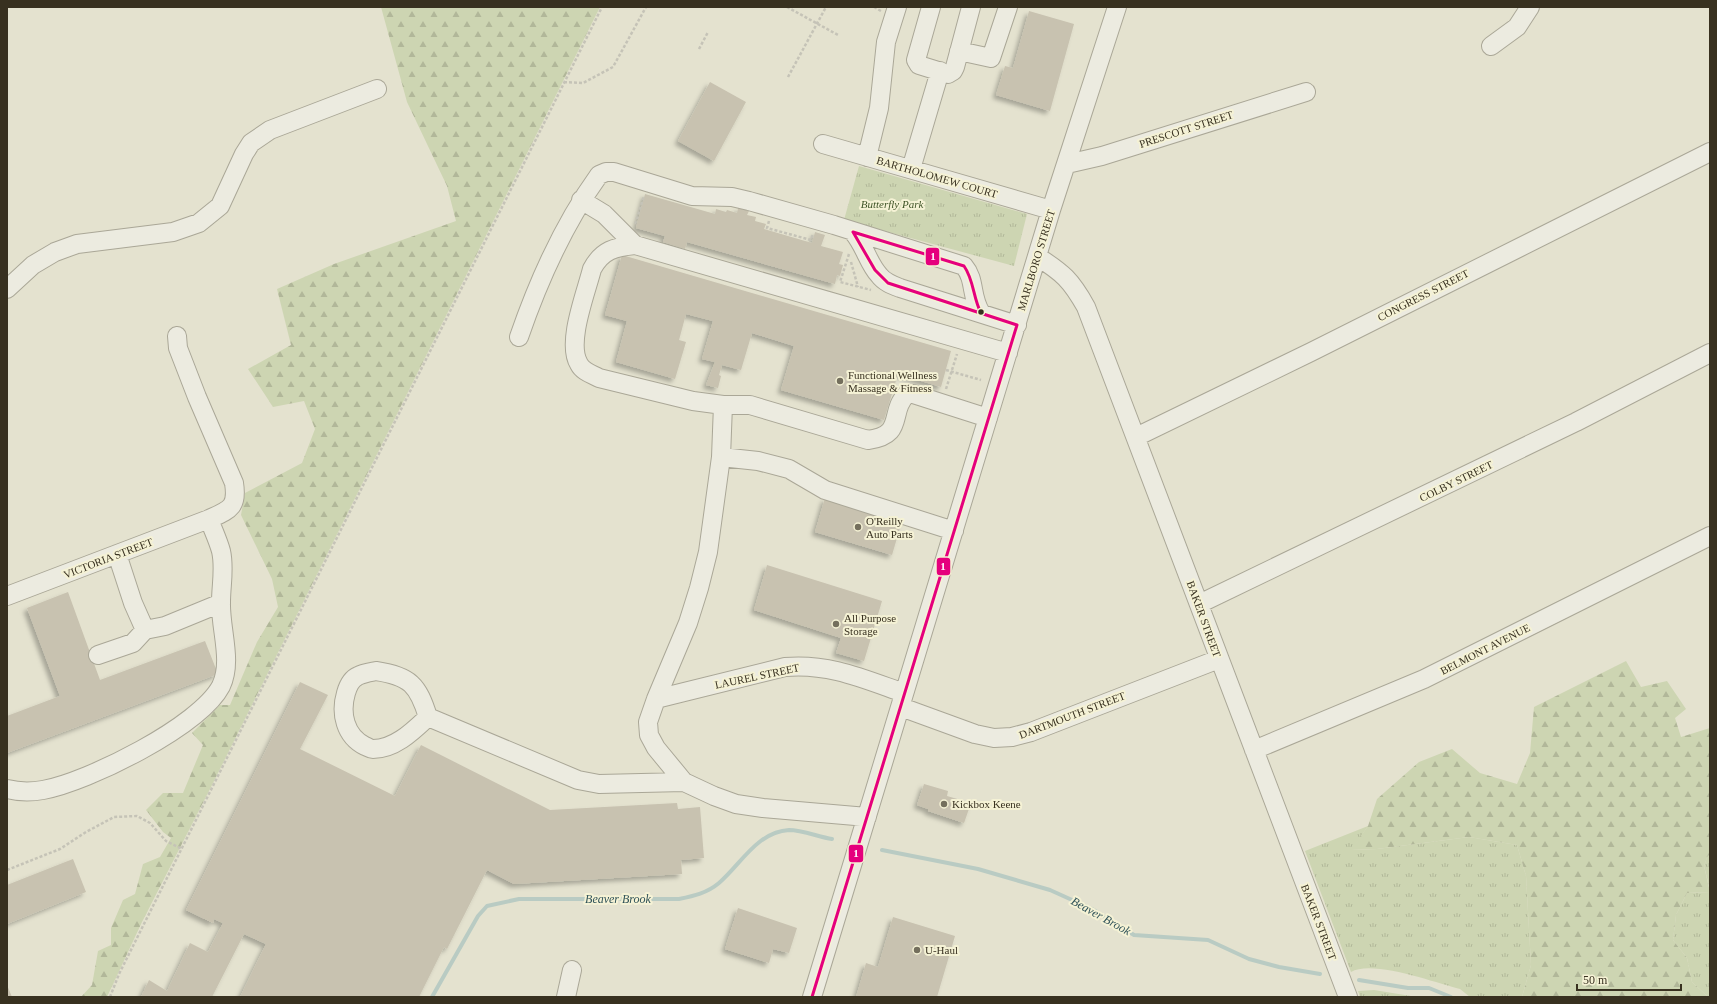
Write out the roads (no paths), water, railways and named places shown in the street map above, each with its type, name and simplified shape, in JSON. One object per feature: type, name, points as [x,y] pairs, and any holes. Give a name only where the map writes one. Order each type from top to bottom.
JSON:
[{"type":"street","points":[[867,157],[879,108],[886,42],[897,7]]},
{"type":"street","points":[[931,7],[916,60],[919,66],[948,74],[953,71],[971,7]]},
{"type":"street","points":[[959,51],[991,58],[1008,7]]},
{"type":"street","name":"MARLBORO STREET","points":[[812,997],[988,418],[1116,7]]},
{"type":"street","points":[[1491,46],[1517,27],[1530,7]]},
{"type":"street","points":[[911,170],[940,71]]},
{"type":"street","points":[[7,289],[33,265],[56,252],[77,244],[173,232],[199,223],[220,206],[244,154],[251,143],[270,130],[377,89]]},
{"type":"street","name":"PRESCOTT STREET","points":[[1067,164],[1102,156],[1306,92]]},
{"type":"street","name":"BARTHOLOMEW COURT","points":[[823,144],[1052,210]]},
{"type":"street","name":"CONGRESS STREET","points":[[1136,436],[1311,352],[1710,152]]},
{"type":"street","points":[[519,337],[544,270],[581,200],[599,176],[606,172],[614,172],[692,196],[732,197],[749,201],[964,266],[972,278],[973,296],[980,313]]},
{"type":"street","points":[[581,200],[604,214],[634,238],[961,340],[1008,353]]},
{"type":"street","points":[[853,232],[864,247],[876,272],[887,282],[900,288],[1017,325]]},
{"type":"street","points":[[634,238],[621,246],[605,252],[597,260],[592,269],[574,346],[579,364],[586,372],[599,378],[693,401],[723,405],[750,405],[868,440],[887,434],[894,425],[903,398],[906,394],[913,394],[988,418]]},
{"type":"street","name":"BAKER STREET","points":[[1038,257],[1059,270],[1074,285],[1086,307],[1348,997]]},
{"type":"street","name":"VICTORIA STREET","points":[[7,596],[209,520],[229,510],[235,503],[236,493],[234,483],[178,348],[177,336]]},
{"type":"street","name":"COLBY STREET","points":[[1199,604],[1576,422],[1710,353]]},
{"type":"street","points":[[684,782],[648,735],[648,722],[688,623],[699,588],[709,546],[721,457],[723,405]]},
{"type":"street","points":[[721,457],[758,461],[789,469],[825,490],[954,530]]},
{"type":"street","points":[[7,789],[18,791],[42,790],[68,784],[102,769],[158,740],[196,714],[212,699],[221,685],[226,666],[221,603],[224,569],[222,557],[209,520]]},
{"type":"street","name":"BELMONT AVENUE","points":[[1254,750],[1424,679],[1710,536]]},
{"type":"street","points":[[117,554],[133,603],[145,630]]},
{"type":"street","points":[[98,655],[133,643],[145,630],[165,626],[221,603]]},
{"type":"street","name":"DARTMOUTH STREET","points":[[903,700],[975,734],[994,738],[1012,737],[1031,732],[1219,659]]},
{"type":"street","name":"LAUREL STREET","points":[[656,699],[785,667],[804,666],[836,670],[903,700]]},
{"type":"street","points":[[428,717],[404,738],[386,747],[372,749],[358,742],[349,732],[344,718],[344,701],[349,684],[358,676],[376,671],[395,674],[411,683],[422,699],[428,717],[578,780],[599,784],[684,782],[736,804],[763,808],[867,817]]},
{"type":"street","points":[[566,997],[572,970]]},
{"type":"waterway","name":"Beaver Brook","points":[[432,997],[478,916],[487,906],[519,899],[679,899],[690,897],[700,894],[719,883],[750,850],[768,836],[778,832],[794,830],[832,839]]},
{"type":"waterway","name":"Beaver Brook","points":[[882,850],[978,869],[1050,890],[1092,909],[1134,935],[1208,940],[1249,959],[1279,967],[1320,974]]},
{"type":"waterway","name":"Beaver Brook","points":[[1359,980],[1408,988],[1429,988],[1451,997]]},
{"type":"place","name":"Functional Wellness Massage & Fitness","points":[[840,381]]},
{"type":"place","name":"O'Reilly Auto Parts","points":[[858,527]]},
{"type":"place","name":"All Purpose Storage","points":[[836,624]]},
{"type":"place","name":"Kickbox Keene","points":[[944,804]]},
{"type":"place","name":"U-Haul","points":[[917,950]]},
{"type":"park label","name":"Butterfly Park","points":[[892,204]]}]
